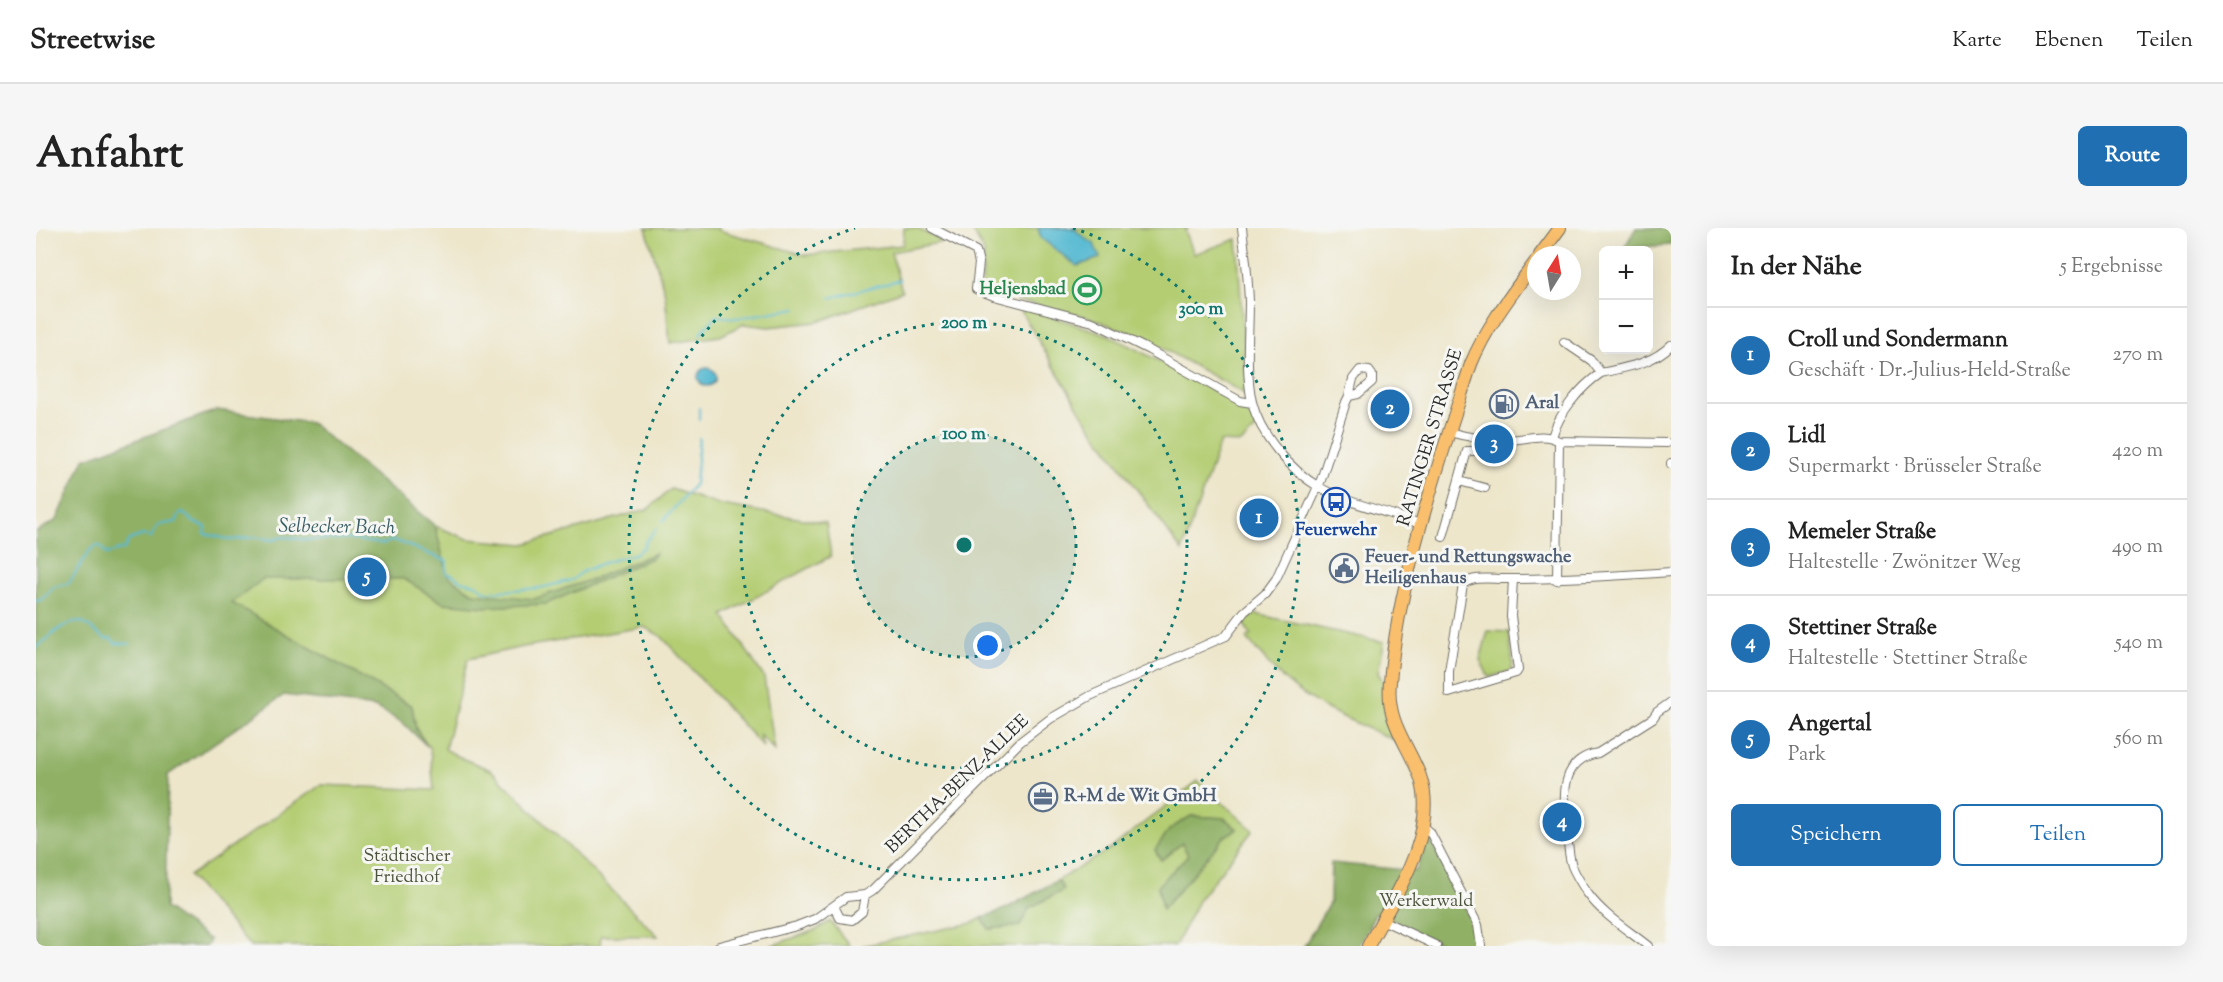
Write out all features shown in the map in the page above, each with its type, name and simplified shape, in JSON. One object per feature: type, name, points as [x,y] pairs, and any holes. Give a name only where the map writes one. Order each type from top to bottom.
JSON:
[{"type":"main road","points":[[1547,246],[1560,228]]},
{"type":"main road","name":"RATINGER STRASSE","points":[[1368,946],[1412,862],[1422,825],[1424,800],[1422,784],[1396,728],[1389,694],[1397,632],[1422,525],[1449,432],[1476,352],[1506,302],[1527,273]]},
{"type":"street","points":[[932,228],[976,251],[979,263],[976,289],[994,296],[1093,322],[1149,350],[1240,401],[1252,403]]},
{"type":"street","points":[[1242,228],[1249,299],[1249,376],[1252,403],[1264,430],[1286,461],[1318,487],[1347,500],[1422,525]]},
{"type":"street","points":[[1564,342],[1592,361],[1601,373]]},
{"type":"street","points":[[1557,580],[1556,439],[1562,414],[1601,373],[1653,360],[1671,345]]},
{"type":"street","name":"BERTHA-BENZ-ALLEE","points":[[719,946],[797,926],[815,919],[846,897],[865,895],[903,861],[1032,732],[1090,696],[1222,639],[1231,631],[1244,612],[1265,594],[1276,579],[1318,487],[1350,396]]},
{"type":"street","points":[[1449,432],[1474,438],[1507,440],[1528,437],[1670,443]]},
{"type":"street","points":[[1443,537],[1467,451],[1488,451],[1489,439]]},
{"type":"street","points":[[1459,481],[1485,488]]},
{"type":"street","points":[[1513,579],[1511,616],[1518,670],[1516,673],[1449,693],[1449,671],[1463,584],[1470,579],[1513,579],[1557,580],[1671,572]]},
{"type":"street","points":[[1648,946],[1599,906],[1579,880],[1570,856],[1564,789],[1568,776],[1580,761],[1616,742],[1653,718],[1657,712],[1671,702]]},
{"type":"street","points":[[1422,825],[1430,832],[1478,925],[1481,946]]},
{"type":"street","points":[[834,906],[840,918],[852,920],[862,912],[865,895]]},
{"type":"street","points":[[1382,920],[1437,946]]},
{"type":"green space","points":[[646,228],[718,228],[718,230],[805,255],[903,245],[904,228],[916,228],[944,242],[891,252],[902,291],[817,322],[768,327],[744,324],[720,336],[670,343],[665,294]]},
{"type":"green space","name":"Heljensbad","points":[[971,228],[1189,228],[1185,230],[1194,254],[1237,239],[1247,395],[1144,338],[1088,317],[1016,300],[1011,295],[982,286],[984,252]]},
{"type":"green space","points":[[1636,228],[1671,228],[1671,245],[1625,246]]},
{"type":"green space","points":[[1018,306],[1106,334],[1177,370],[1248,411],[1258,427],[1241,443],[1220,442],[1182,551],[1084,417]]},
{"type":"green space","points":[[217,410],[311,423],[435,526],[448,576],[473,593],[534,599],[593,579],[655,553],[652,558],[546,604],[485,607],[443,603],[404,579],[263,579],[232,603],[412,706],[416,729],[427,746],[402,722],[375,707],[284,695],[168,775],[165,908],[210,940],[207,946],[36,946],[36,532],[57,520],[84,459]]},
{"type":"green space","name":"Städtischer Friedhof","points":[[671,489],[716,504],[826,523],[831,556],[723,615],[764,677],[775,751],[759,734],[763,747],[661,636],[644,627],[523,647],[468,659],[445,749],[491,770],[658,936],[601,936],[600,946],[250,946],[189,876],[321,785],[434,790],[430,749],[416,729],[412,706],[231,603],[36,539],[437,533],[435,526],[468,539],[524,544],[648,509]]},
{"type":"green space","points":[[1255,614],[1384,642],[1378,673],[1383,681],[1385,717],[1394,740],[1323,707],[1297,690],[1280,675],[1247,639],[1251,635],[1245,626],[1245,621]]},
{"type":"green space","points":[[1488,631],[1509,632],[1513,664],[1511,671],[1489,677],[1480,660]]},
{"type":"green space","points":[[1198,781],[1253,830],[1198,901],[1175,946],[861,946],[973,923],[982,918],[989,929],[1020,926],[1029,908],[1063,890],[1058,880],[1110,849]],"holes":[[[1191,816],[1224,818],[1237,829],[1225,836],[1162,909],[1158,886],[1188,855],[1182,843],[1161,860],[1155,850],[1170,829]]]},
{"type":"green space","points":[[1191,816],[1224,818],[1237,829],[1225,836],[1162,910],[1158,886],[1188,855],[1182,843],[1161,860],[1155,850],[1170,829]]},
{"type":"green space","name":"Werkerwald","points":[[1431,840],[1476,929],[1477,946],[1447,946],[1376,912],[1359,946],[1304,946],[1330,902],[1331,863],[1416,871],[1427,841]]},
{"type":"green space","points":[[1058,880],[1064,890],[1029,908],[1020,926],[989,929],[982,918],[1007,908]]},
{"type":"green space","points":[[830,921],[850,946],[770,946],[816,930]]},
{"type":"water","points":[[1038,228],[1073,228],[1093,242],[1100,258],[1077,266],[1041,238]]},
{"type":"water","points":[[707,368],[713,371],[716,377],[713,383],[707,386],[701,383],[698,377],[701,371]]},
{"type":"waterway","name":"Selbecker Bach","points":[[830,298],[900,280]]},
{"type":"waterway","name":"Selbecker Bach","points":[[700,334],[716,316],[737,318],[797,308]]},
{"type":"waterway","name":"Selbecker Bach","points":[[699,408],[699,420]]},
{"type":"waterway","name":"Selbecker Bach","points":[[663,521],[695,484],[699,438]]},
{"type":"waterway","name":"Selbecker Bach","points":[[36,601],[41,600],[54,587],[69,583],[90,550],[97,545],[106,554],[124,549],[129,540],[143,535],[151,537],[158,525],[176,522],[179,515],[183,513],[195,523],[206,527],[205,534],[232,540],[254,537],[272,540],[284,537],[308,540],[347,539],[383,544],[394,540],[447,561],[446,573],[461,581],[475,584],[487,592],[540,588],[572,580],[582,572],[603,563],[634,554],[644,547],[645,542],[657,528]]},
{"type":"waterway","points":[[36,647],[61,627],[82,622],[106,639],[111,638],[115,643],[130,644]]},
{"type":"place","name":"Heljensbad","points":[[1087,290]]},
{"type":"place","name":"Aral","points":[[1504,404]]},
{"type":"place","name":"Lidl","points":[[1390,409]]},
{"type":"place","name":"Memeler Straße","points":[[1494,444]]},
{"type":"place","name":"Feuerwehr","points":[[1336,502]]},
{"type":"place","name":"Croll und Sondermann","points":[[1259,518]]},
{"type":"place","name":"Feuer- und Rettungswache Heiligenhaus","points":[[1344,568]]},
{"type":"place","name":"Angertal","points":[[367,577]]},
{"type":"place","name":"R+M de Wit GmbH","points":[[1043,797]]},
{"type":"place","name":"Stettiner Straße","points":[[1562,822]]}]
